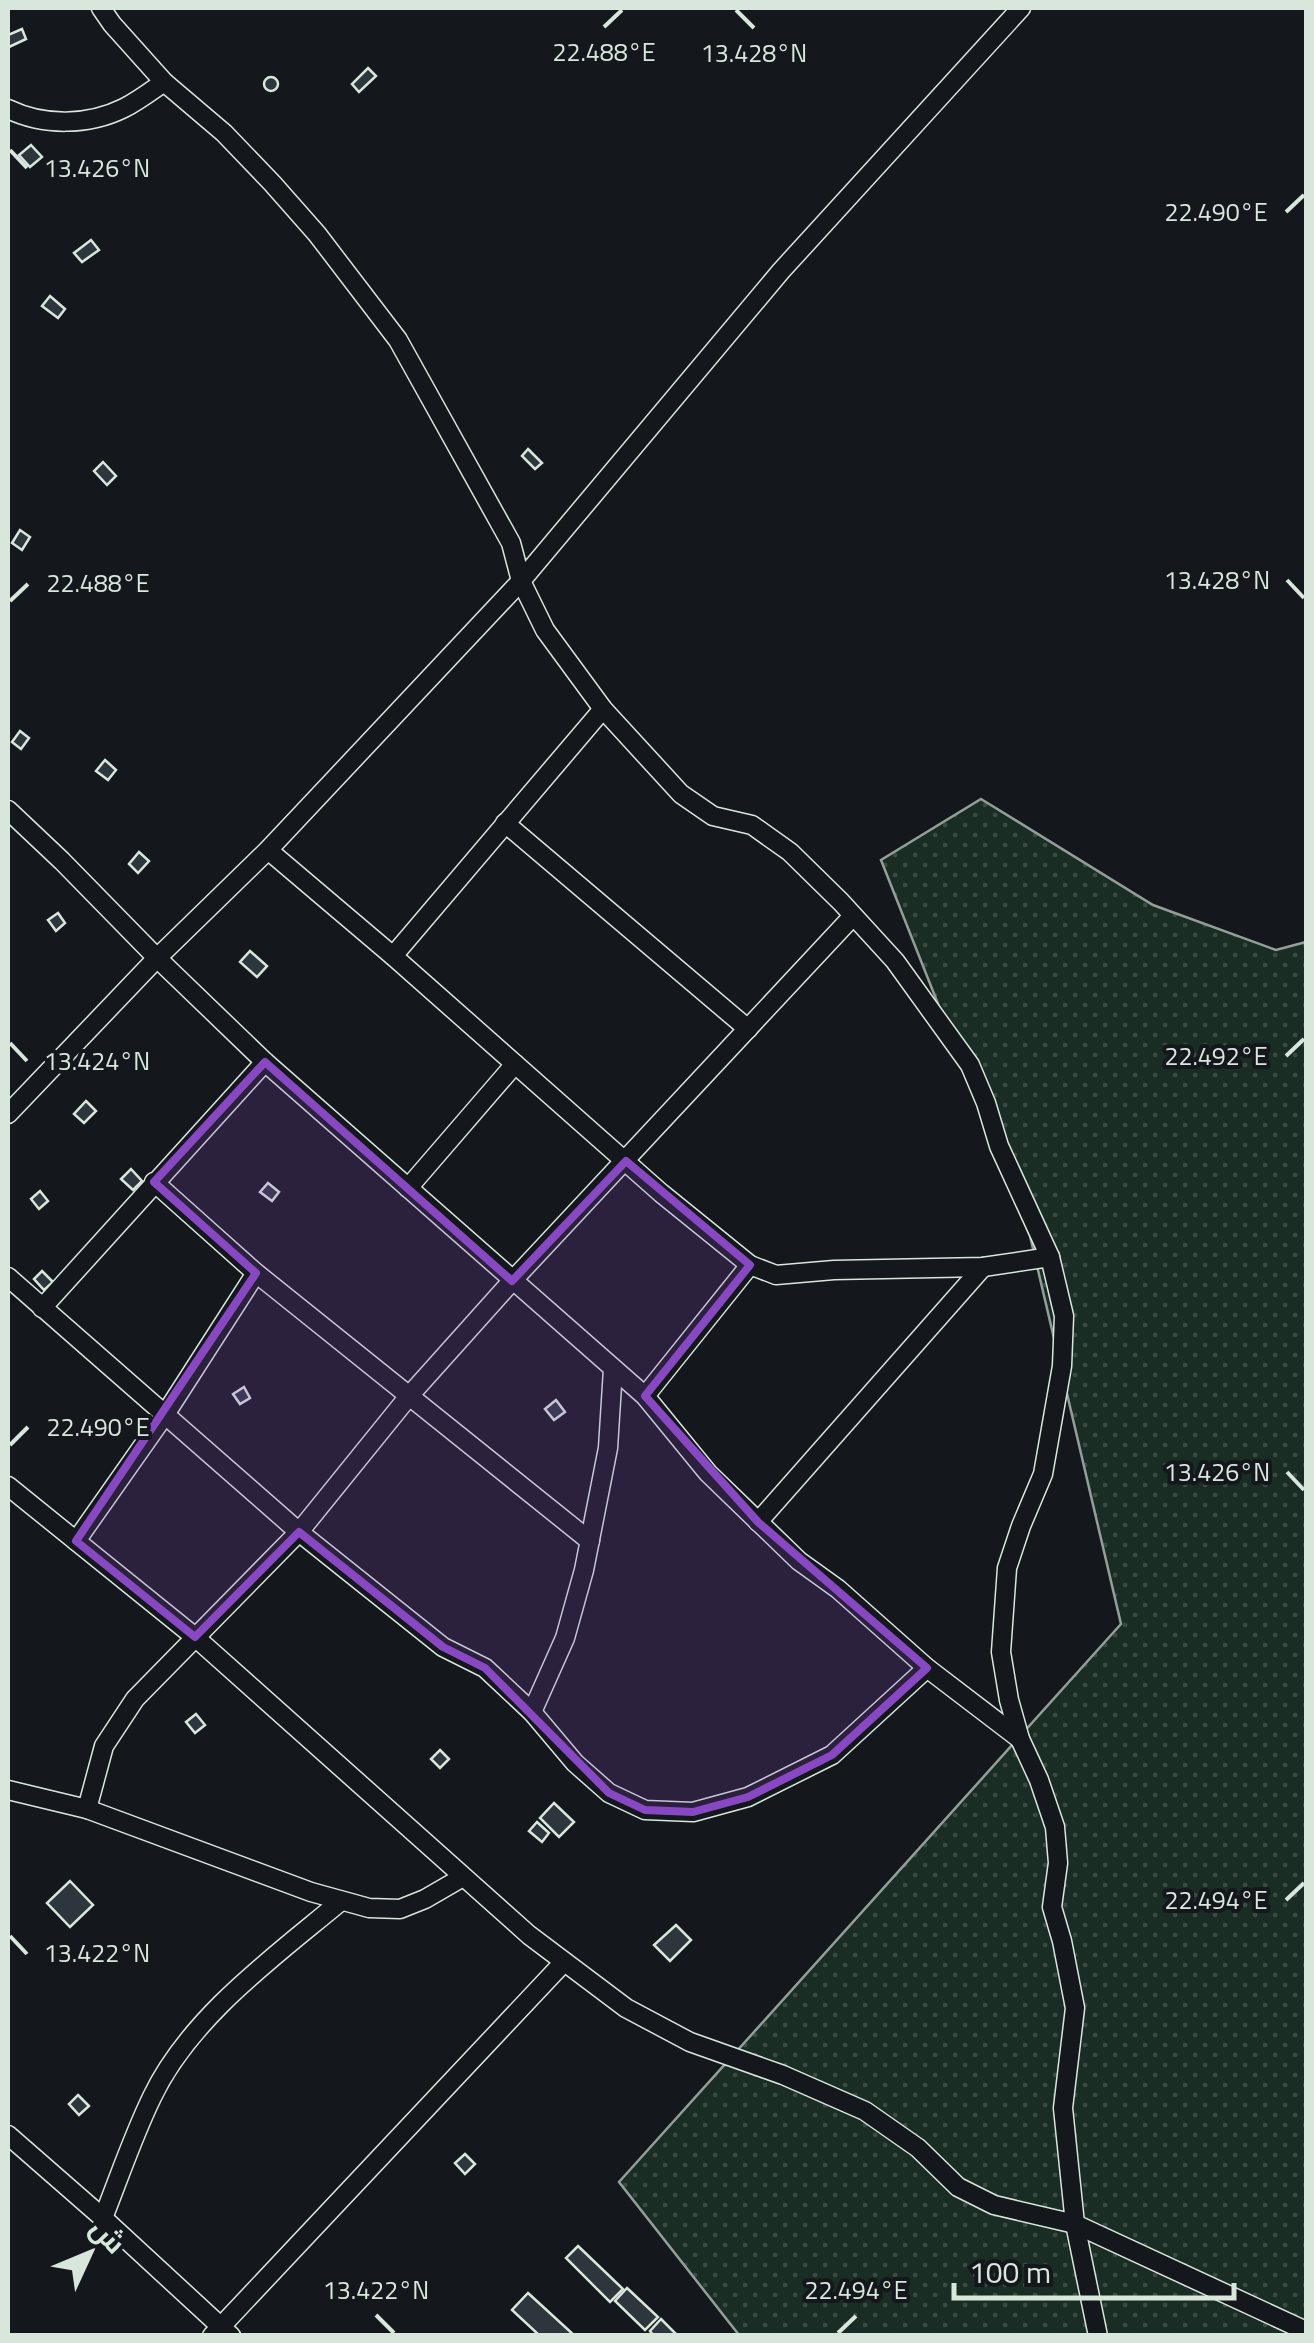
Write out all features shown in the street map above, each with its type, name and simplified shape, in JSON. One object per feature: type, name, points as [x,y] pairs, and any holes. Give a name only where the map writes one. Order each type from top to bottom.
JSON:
[{"type":"street","points":[[101,8],[164,82],[224,133],[272,182],[398,340],[511,543],[521,581],[545,630],[602,709],[681,794],[714,816],[752,825],[790,852],[895,960],[970,1066],[998,1146],[1050,1257],[1064,1316],[1062,1366],[1043,1474],[1007,1568],[1002,1652],[1020,1739],[1055,1827],[1058,1863],[1052,1907],[1075,2008],[1063,2108],[1076,2224],[1098,2336]]},
{"type":"street","points":[[8,1114],[157,958],[268,850],[521,581],[781,271],[1021,8]]},
{"type":"street","points":[[8,109],[24,117],[54,122],[91,119],[123,109],[164,82]]},
{"type":"street","points":[[392,956],[602,709]]},
{"type":"street","points":[[8,810],[265,1062],[645,1396],[708,1473],[799,1561],[838,1589],[927,1668],[1020,1739]]},
{"type":"street","points":[[506,823],[748,1030]]},
{"type":"street","points":[[268,850],[750,1264],[776,1275],[983,1267],[1050,1257]]},
{"type":"street","points":[[88,1809],[104,1746],[135,1698],[299,1532],[409,1396],[512,1281],[854,916]]},
{"type":"street","points":[[42,1308],[265,1062]]},
{"type":"street","points":[[408,1188],[515,1064]]},
{"type":"street","points":[[154,1182],[256,1273],[590,1540]]},
{"type":"street","points":[[645,1396],[750,1264]]},
{"type":"street","points":[[758,1522],[983,1267]]},
{"type":"street","points":[[76,1541],[166,1413],[256,1273]]},
{"type":"street","points":[[8,1277],[299,1532],[443,1647],[485,1668],[532,1712],[575,1763],[610,1793],[645,1810],[694,1812],[748,1797],[832,1754],[927,1668]]},
{"type":"street","points":[[532,1712],[564,1638],[584,1570],[608,1448],[613,1370]]},
{"type":"street","points":[[8,1486],[195,1638],[528,1935],[626,2008],[690,2042],[783,2075],[865,2111],[918,2148],[958,2186],[994,2206],[1076,2224],[1306,2331]]},
{"type":"street","points":[[8,1790],[88,1809],[311,1892],[369,1908],[400,1909],[462,1877]]},
{"type":"street","points":[[104,2218],[152,2095],[183,2048],[234,1990],[341,1900]]},
{"type":"street","points":[[8,2136],[104,2218],[221,2332],[564,1962]]},
{"type":"highlighted area","points":[[265,1062],[512,1281],[626,1161],[750,1265],[645,1396],[758,1522],[927,1668],[832,1755],[748,1797],[693,1812],[645,1810],[609,1793],[485,1668],[443,1647],[299,1532],[195,1637],[76,1541],[256,1273],[154,1182]]},
{"type":"green space","points":[[981,799],[1153,905],[1276,950],[1306,942],[1306,2335],[739,2335],[619,2182],[1121,1624],[1030,1236],[881,860]]},
{"type":"building","points":[[22,29],[26,39],[9,47],[8,35]]},
{"type":"building","points":[[368,68],[376,76],[359,92],[352,84]]},
{"type":"building","points":[[271,77],[278,84],[271,91],[264,84]]},
{"type":"building","points":[[31,145],[42,157],[30,167],[19,155]]},
{"type":"building","points":[[91,240],[99,250],[82,262],[74,253]]},
{"type":"building","points":[[50,296],[65,309],[58,318],[42,306]]},
{"type":"building","points":[[528,449],[542,463],[535,469],[522,456]]},
{"type":"building","points":[[103,462],[116,476],[107,485],[94,471]]},
{"type":"building","points":[[20,530],[30,537],[22,550],[12,543]]},
{"type":"building","points":[[20,731],[29,738],[21,749],[12,742]]},
{"type":"building","points":[[105,760],[116,770],[108,780],[96,771]]},
{"type":"building","points":[[139,852],[149,861],[138,873],[129,864]]},
{"type":"building","points":[[58,913],[65,923],[56,931],[48,920]]},
{"type":"building","points":[[250,951],[267,966],[257,977],[240,962]]},
{"type":"building","points":[[86,1101],[96,1111],[84,1123],[74,1114]]},
{"type":"building","points":[[131,1169],[142,1181],[133,1190],[121,1179]]},
{"type":"building","points":[[268,1183],[279,1192],[272,1201],[260,1192]]},
{"type":"building","points":[[40,1191],[48,1201],[39,1209],[31,1199]]},
{"type":"building","points":[[42,1271],[53,1282],[44,1290],[34,1279]]},
{"type":"building","points":[[244,1387],[250,1398],[240,1404],[233,1394]]},
{"type":"building","points":[[556,1400],[565,1412],[554,1420],[545,1409]]},
{"type":"building","points":[[196,1714],[205,1725],[195,1733],[186,1722]]},
{"type":"building","points":[[440,1750],[449,1759],[440,1768],[431,1759]]},
{"type":"building","points":[[554,1803],[574,1822],[559,1837],[540,1818]]},
{"type":"building","points":[[537,1822],[549,1833],[542,1842],[529,1831]]},
{"type":"building","points":[[70,1881],[93,1905],[70,1927],[47,1903]]},
{"type":"building","points":[[676,1925],[691,1940],[670,1961],[654,1945]]},
{"type":"building","points":[[78,2095],[89,2106],[79,2115],[69,2104]]},
{"type":"building","points":[[465,2154],[475,2164],[465,2174],[455,2163]]},
{"type":"building","points":[[578,2246],[623,2289],[610,2302],[566,2258]]},
{"type":"building","points":[[627,2288],[658,2317],[645,2330],[615,2301]]},
{"type":"building","points":[[528,2293],[575,2336],[540,2336],[512,2310]]},
{"type":"building","points":[[661,2319],[675,2333],[672,2336],[654,2336],[650,2331]]}]
